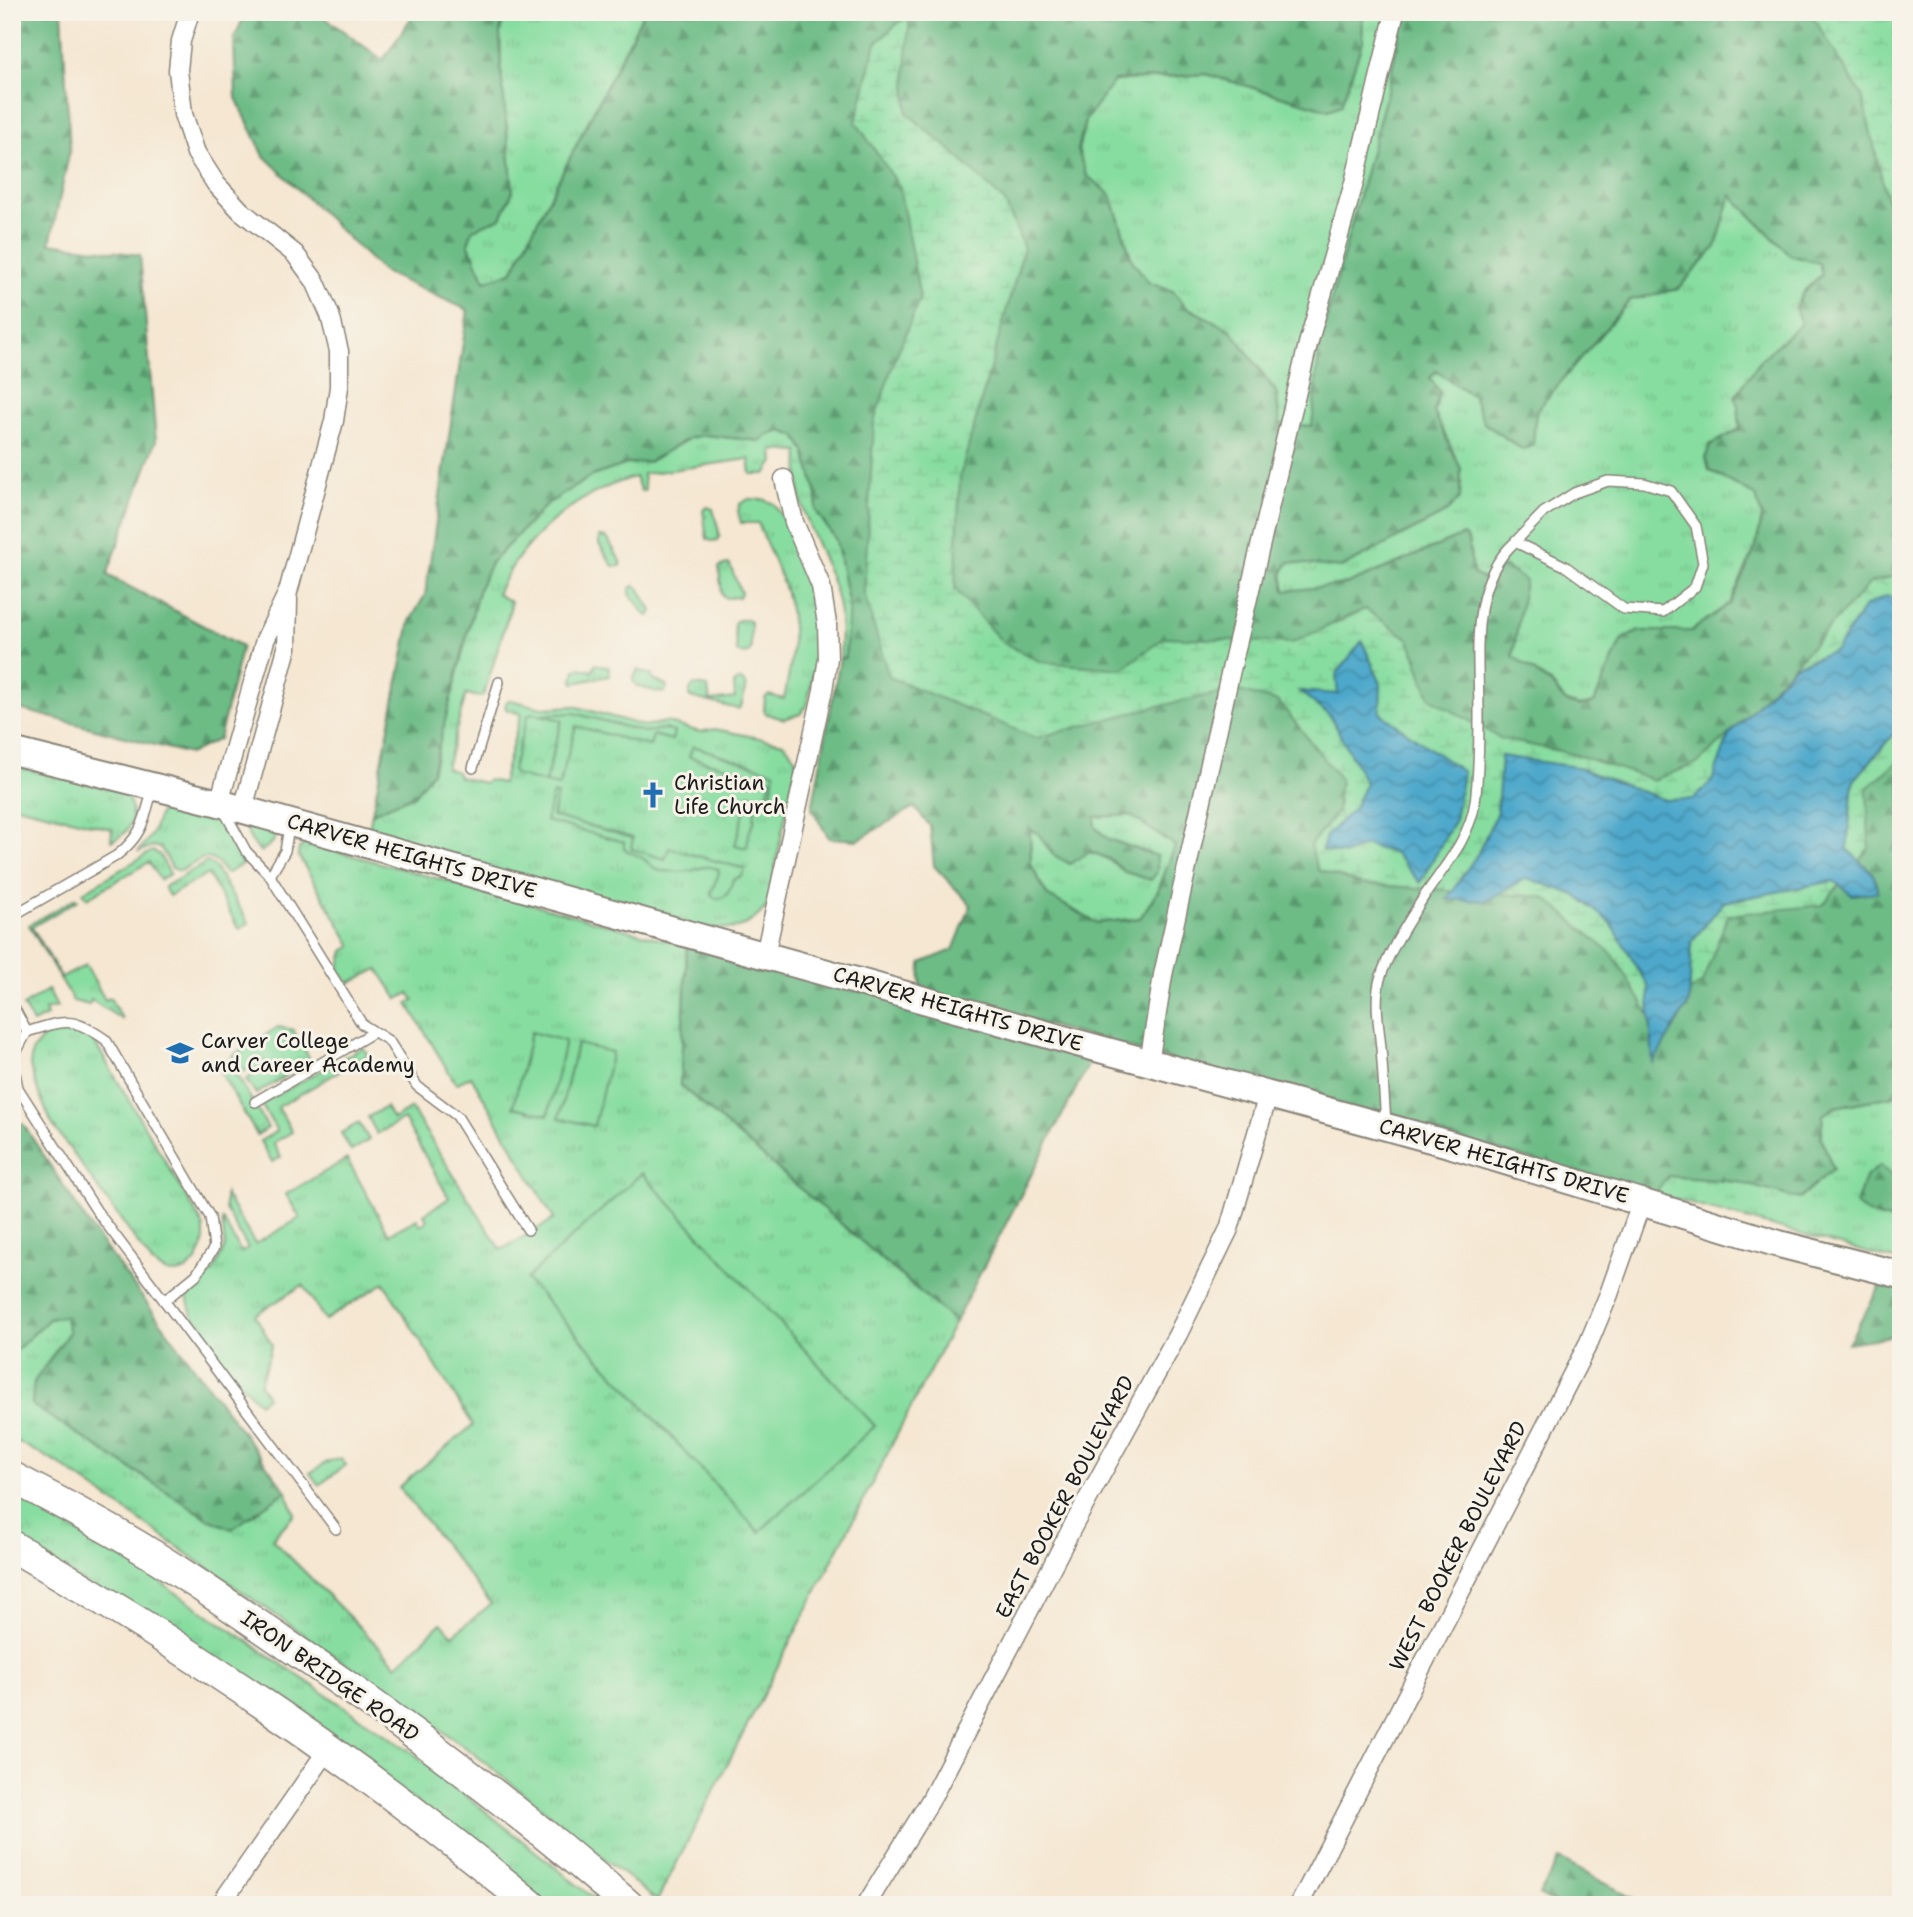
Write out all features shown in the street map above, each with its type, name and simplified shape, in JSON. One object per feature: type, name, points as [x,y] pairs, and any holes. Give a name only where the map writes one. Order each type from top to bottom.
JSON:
[{"type":"main road","name":"IRON BRIDGE ROAD","points":[[12,1477],[121,1536],[330,1674],[564,1849],[628,1905]]},
{"type":"main road","points":[[12,1546],[114,1605],[228,1678],[425,1819],[531,1905]]},
{"type":"street","points":[[190,12],[181,41],[177,70],[183,114],[196,153],[216,184],[241,211],[295,254],[315,281],[330,315],[339,351],[339,387],[334,421],[288,592],[265,640],[231,806]]},
{"type":"street","points":[[1149,1063],[1163,975],[1236,648],[1308,344],[1354,183],[1395,12]]},
{"type":"street","points":[[765,956],[824,690],[828,658],[827,624],[821,586],[794,522],[784,479]]},
{"type":"street","points":[[231,806],[287,648],[288,592]]},
{"type":"street","name":"CARVER HEIGHTS DRIVE","points":[[12,751],[290,822],[1387,1127],[1779,1244],[1901,1275]]},
{"type":"street","name":"EAST BOOKER BOULEVARD","points":[[866,1905],[930,1801],[1073,1526],[1178,1334],[1229,1229],[1268,1095]]},
{"type":"street","name":"WEST BOOKER BOULEVARD","points":[[1299,1905],[1588,1342],[1609,1294],[1642,1201]]},
{"type":"street","points":[[220,1905],[329,1748]]},
{"type":"lane","points":[[1387,1127],[1378,1006],[1379,982],[1407,927],[1455,853],[1474,807],[1479,724],[1478,647],[1483,598],[1492,569],[1504,551],[1544,512],[1574,493],[1608,481],[1644,482],[1671,491],[1696,526],[1703,563],[1695,587],[1663,612],[1624,609],[1564,566],[1515,542]]},
{"type":"lane","points":[[473,768],[499,682]]},
{"type":"lane","points":[[12,916],[116,856],[131,844],[142,827],[153,785]]},
{"type":"lane","points":[[231,806],[246,851],[270,876],[362,1024],[389,1041],[417,1086],[457,1116],[528,1230]]},
{"type":"lane","points":[[270,876],[285,851],[290,822]]},
{"type":"lane","points":[[12,1004],[27,1032]]},
{"type":"lane","points":[[164,1301],[196,1275],[214,1248],[210,1217],[106,1040],[84,1025],[71,1023],[59,1022],[27,1032],[13,1058],[18,1088],[96,1210],[164,1301],[336,1529]]},
{"type":"lane","points":[[256,1102],[374,1032]]},
{"type":"green space","points":[[12,12],[62,12],[70,150],[50,243],[140,255],[156,441],[107,575],[242,646],[219,739],[189,754],[12,707]]},
{"type":"green space","points":[[246,12],[317,12],[383,60],[415,12],[505,12],[500,32],[501,70],[513,191],[501,218],[473,229],[468,243],[485,281],[512,272],[644,12],[1362,12],[1363,41],[1341,105],[1329,110],[1206,74],[1114,81],[1085,121],[1078,150],[1086,175],[1111,195],[1132,260],[1149,283],[1173,291],[1186,307],[1231,330],[1276,392],[1280,424],[1312,426],[1320,343],[1388,88],[1404,12],[1901,12],[1901,1085],[1893,1096],[1835,1107],[1823,1115],[1821,1137],[1833,1169],[1799,1199],[1738,1182],[1668,1176],[1655,1194],[920,990],[921,963],[953,950],[971,905],[934,866],[930,826],[914,807],[858,840],[829,838],[812,809],[840,658],[845,658],[849,606],[836,540],[816,511],[817,495],[805,451],[796,436],[782,431],[768,435],[760,441],[704,435],[690,438],[648,462],[627,464],[592,476],[547,504],[491,563],[479,588],[432,772],[414,795],[372,813],[410,621],[425,595],[468,310],[383,272],[264,156],[236,98],[234,39]],"holes":[[[1731,195],[1790,255],[1819,263],[1822,275],[1803,292],[1795,308],[1801,324],[1761,359],[1735,397],[1740,429],[1710,445],[1706,458],[1709,470],[1756,496],[1762,517],[1756,547],[1730,603],[1691,631],[1640,631],[1622,639],[1594,703],[1580,706],[1566,702],[1551,684],[1513,656],[1525,580],[1505,567],[1483,579],[1473,574],[1468,540],[1463,535],[1348,584],[1285,591],[1282,574],[1289,562],[1341,568],[1447,512],[1460,497],[1461,469],[1434,412],[1440,392],[1430,378],[1436,371],[1473,396],[1484,423],[1523,450],[1533,445],[1536,411],[1630,300],[1678,289],[1716,247]],[[1130,815],[1175,846],[1158,891],[1140,918],[1097,923],[1047,895],[1031,865],[1030,829],[1038,833],[1052,854],[1070,864],[1090,851],[1110,859],[1125,872],[1151,880],[1157,872],[1157,856],[1108,839],[1095,827],[1095,817]]]},
{"type":"green space","points":[[505,12],[644,12],[512,272],[485,281],[468,244],[473,229],[501,218],[513,191],[501,70],[500,32]]},
{"type":"green space","points":[[910,12],[906,71],[907,113],[1005,202],[1024,248],[960,476],[955,589],[1002,642],[1041,662],[1122,669],[1165,637],[1292,643],[1365,609],[1409,639],[1430,698],[1502,739],[1573,754],[1654,780],[1698,763],[1729,735],[1870,583],[1901,574],[1901,759],[1867,788],[1869,848],[1823,905],[1728,915],[1702,983],[1650,1016],[1613,955],[1544,897],[1362,884],[1318,870],[1310,845],[1337,812],[1340,779],[1279,702],[1235,690],[1154,707],[1036,738],[889,677],[864,593],[874,422],[893,364],[920,298],[899,186],[856,122],[876,43]]},
{"type":"green space","points":[[1362,12],[1404,12],[1388,88],[1320,343],[1313,426],[1280,424],[1276,392],[1231,330],[1186,307],[1173,291],[1149,283],[1132,260],[1111,195],[1086,175],[1078,150],[1085,121],[1114,81],[1206,74],[1329,110],[1363,41]]},
{"type":"green space","points":[[1810,12],[1901,12],[1901,233],[1892,221],[1862,96]]},
{"type":"green space","points":[[1731,194],[1790,255],[1819,263],[1822,274],[1803,292],[1801,324],[1738,406],[1740,429],[1710,445],[1709,471],[1757,496],[1762,517],[1756,547],[1730,603],[1691,631],[1640,631],[1622,639],[1594,703],[1580,706],[1566,702],[1551,683],[1512,656],[1525,580],[1483,579],[1473,574],[1468,540],[1463,535],[1348,584],[1285,592],[1282,574],[1289,561],[1341,568],[1447,512],[1460,498],[1461,469],[1434,412],[1440,392],[1430,378],[1436,371],[1473,396],[1484,423],[1523,450],[1536,411],[1630,300],[1678,289]]},
{"type":"green space","points":[[782,431],[796,436],[805,451],[817,495],[816,511],[836,540],[849,606],[845,658],[840,658],[837,598],[801,501],[799,452],[773,450],[774,462],[766,474],[751,474],[749,459],[643,474],[645,491],[641,491],[635,477],[592,494],[572,506],[536,536],[508,573],[497,594],[511,602],[511,606],[484,694],[480,697],[466,694],[446,768],[457,772],[459,777],[484,783],[488,780],[502,783],[521,714],[507,710],[507,701],[511,700],[542,708],[574,706],[644,726],[666,722],[700,732],[715,729],[784,743],[795,757],[796,766],[767,906],[758,916],[741,927],[689,927],[367,838],[372,813],[414,795],[432,772],[479,588],[491,563],[547,504],[592,476],[627,464],[648,462],[690,438],[704,435],[760,441],[768,435]]},
{"type":"green space","points":[[749,499],[763,499],[774,504],[782,516],[812,595],[818,635],[807,706],[800,714],[783,719],[764,711],[765,698],[769,695],[784,699],[792,647],[791,616],[782,580],[758,523],[741,523],[738,511],[740,504]]},
{"type":"green space","points":[[707,507],[713,509],[720,536],[718,540],[707,539],[703,510]]},
{"type":"green space","points":[[599,537],[607,538],[621,566],[613,566],[599,544]]},
{"type":"green space","points":[[730,565],[741,593],[739,597],[726,598],[722,595],[719,567]]},
{"type":"green space","points":[[634,586],[639,588],[652,611],[649,616],[630,594],[630,589]]},
{"type":"green space","points":[[746,619],[751,623],[751,649],[748,653],[741,654],[737,652],[734,624]]},
{"type":"green space","points":[[595,664],[609,667],[609,676],[574,683],[575,670],[579,668],[593,671]]},
{"type":"green space","points":[[637,670],[652,675],[651,678],[667,686],[665,692],[636,686],[633,680]]},
{"type":"green space","points":[[739,680],[743,681],[746,687],[741,707],[738,709],[690,697],[690,690],[694,685],[708,687],[710,701],[735,698],[734,684]]},
{"type":"green space","points":[[532,713],[562,720],[545,783],[515,775],[512,770],[528,715]]},
{"type":"green space","points":[[574,713],[644,732],[666,729],[674,732],[672,740],[653,735],[650,746],[576,726],[559,786],[545,783],[562,720],[541,715]]},
{"type":"green space","points":[[693,746],[775,772],[770,799],[767,803],[759,804],[755,810],[747,848],[735,845],[749,794],[766,798],[771,779],[689,757]]},
{"type":"green space","points":[[12,766],[124,792],[131,807],[132,820],[125,832],[111,841],[112,829],[12,805]]},
{"type":"green space","points":[[553,794],[557,795],[552,816],[633,838],[631,849],[665,859],[669,848],[745,869],[742,876],[733,880],[725,896],[714,898],[711,893],[718,869],[707,867],[689,871],[657,870],[644,859],[626,850],[624,842],[546,821]]},
{"type":"green space","points":[[176,805],[213,817],[220,823],[243,864],[226,874],[215,861],[205,858],[180,871],[172,868],[161,848],[152,846],[138,852],[152,834],[160,812]]},
{"type":"green space","points":[[1130,815],[1175,846],[1158,891],[1140,918],[1097,923],[1047,895],[1031,865],[1030,829],[1038,833],[1052,854],[1091,853],[1125,872],[1157,856],[1108,839],[1095,827],[1095,817]]},
{"type":"green space","points":[[247,823],[271,830],[275,837],[261,852],[250,839]]},
{"type":"green space","points":[[306,843],[687,946],[680,1085],[955,1322],[657,1901],[472,1752],[56,1462],[12,1439],[12,1354],[49,1319],[64,1316],[69,1332],[34,1382],[32,1405],[211,1520],[232,1528],[286,1491],[295,1514],[272,1539],[397,1665],[441,1623],[453,1635],[491,1604],[399,1487],[473,1425],[384,1283],[325,1320],[303,1285],[255,1315],[272,1345],[260,1384],[267,1397],[259,1403],[208,1348],[192,1315],[187,1297],[190,1288],[213,1272],[225,1247],[222,1219],[241,1252],[248,1248],[225,1209],[225,1194],[255,1244],[300,1218],[286,1194],[347,1159],[389,1234],[417,1219],[420,1225],[427,1221],[424,1214],[449,1198],[404,1119],[377,1134],[368,1117],[386,1107],[393,1119],[411,1108],[501,1250],[554,1219],[471,1076],[456,1084],[408,1004],[414,1000],[409,993],[398,999],[378,969],[349,983],[339,969],[344,951],[352,946],[298,855],[299,848]]},
{"type":"green space","points":[[152,851],[159,854],[170,874],[160,880],[149,862],[87,898],[83,892]]},
{"type":"green space","points":[[207,862],[214,866],[249,923],[239,929],[208,874],[169,896],[164,887]]},
{"type":"green space","points":[[76,898],[78,900],[32,927],[62,978],[86,965],[105,1000],[110,998],[123,1020],[91,1000],[89,1005],[73,1001],[29,925]]},
{"type":"green space","points":[[688,935],[1096,1050],[955,1322],[680,1085]]},
{"type":"green space","points":[[48,990],[57,1007],[45,1010],[47,1016],[33,1023],[23,1006]]},
{"type":"green space","points":[[278,1027],[293,1030],[311,1061],[256,1094],[246,1080],[256,1073],[252,1067],[242,1072],[232,1056]]},
{"type":"green space","points":[[62,1030],[83,1032],[95,1043],[203,1225],[202,1250],[187,1269],[169,1273],[152,1263],[52,1124],[30,1066],[32,1051],[43,1038]]},
{"type":"green space","points":[[531,1032],[565,1041],[548,1115],[513,1107]]},
{"type":"green space","points":[[577,1044],[612,1052],[594,1126],[559,1118]]},
{"type":"green space","points":[[363,1047],[368,1055],[278,1107],[292,1132],[273,1143],[281,1157],[272,1162],[260,1141],[277,1131],[261,1104]]},
{"type":"green space","points":[[228,1060],[268,1128],[257,1135],[217,1066]]},
{"type":"green space","points":[[1901,1085],[1901,1176],[1894,1176],[1868,1214],[1901,1223],[1901,1262],[1655,1194],[1667,1176],[1738,1182],[1799,1199],[1833,1169],[1821,1137],[1823,1115],[1835,1107],[1893,1096]]},
{"type":"green space","points":[[359,1123],[369,1140],[351,1151],[341,1133]]},
{"type":"green space","points":[[23,1124],[93,1231],[286,1491],[232,1529],[211,1520],[32,1405],[34,1382],[69,1332],[64,1316],[49,1319],[12,1354],[12,1125]]},
{"type":"green space","points":[[1880,1166],[1894,1176],[1901,1176],[1901,1223],[1868,1214],[1856,1205],[1865,1177]]},
{"type":"green space","points":[[642,1173],[875,1426],[759,1532],[526,1279]]},
{"type":"green space","points":[[1884,1280],[1901,1284],[1901,1339],[1891,1336],[1848,1343]]},
{"type":"green space","points":[[341,1459],[346,1465],[319,1485],[310,1473],[329,1461]]},
{"type":"green space","points":[[12,1494],[135,1565],[417,1756],[602,1905],[546,1905],[413,1800],[12,1535]]},
{"type":"green space","points":[[1559,1859],[1646,1905],[1557,1905],[1539,1895]]},
{"type":"water","points":[[1896,12],[1901,12],[1901,103],[1896,98]]},
{"type":"water","points":[[1886,596],[1901,599],[1901,730],[1896,731],[1853,782],[1847,849],[1873,873],[1878,892],[1852,895],[1834,881],[1724,902],[1692,941],[1689,1003],[1653,1063],[1648,986],[1611,923],[1575,895],[1527,878],[1486,901],[1447,899],[1478,853],[1497,812],[1501,756],[1576,767],[1665,800],[1693,799],[1712,781],[1729,735],[1794,666],[1836,650],[1865,606]]},
{"type":"water","points":[[1362,641],[1381,684],[1380,713],[1463,772],[1455,820],[1420,883],[1396,854],[1366,845],[1343,855],[1322,850],[1326,836],[1354,808],[1366,783],[1330,716],[1299,691],[1338,694],[1336,675]]},
{"type":"place","name":"Christian Life Church","points":[[653,795]]},
{"type":"place","name":"Carver College and Career Academy","points":[[180,1053]]}]
